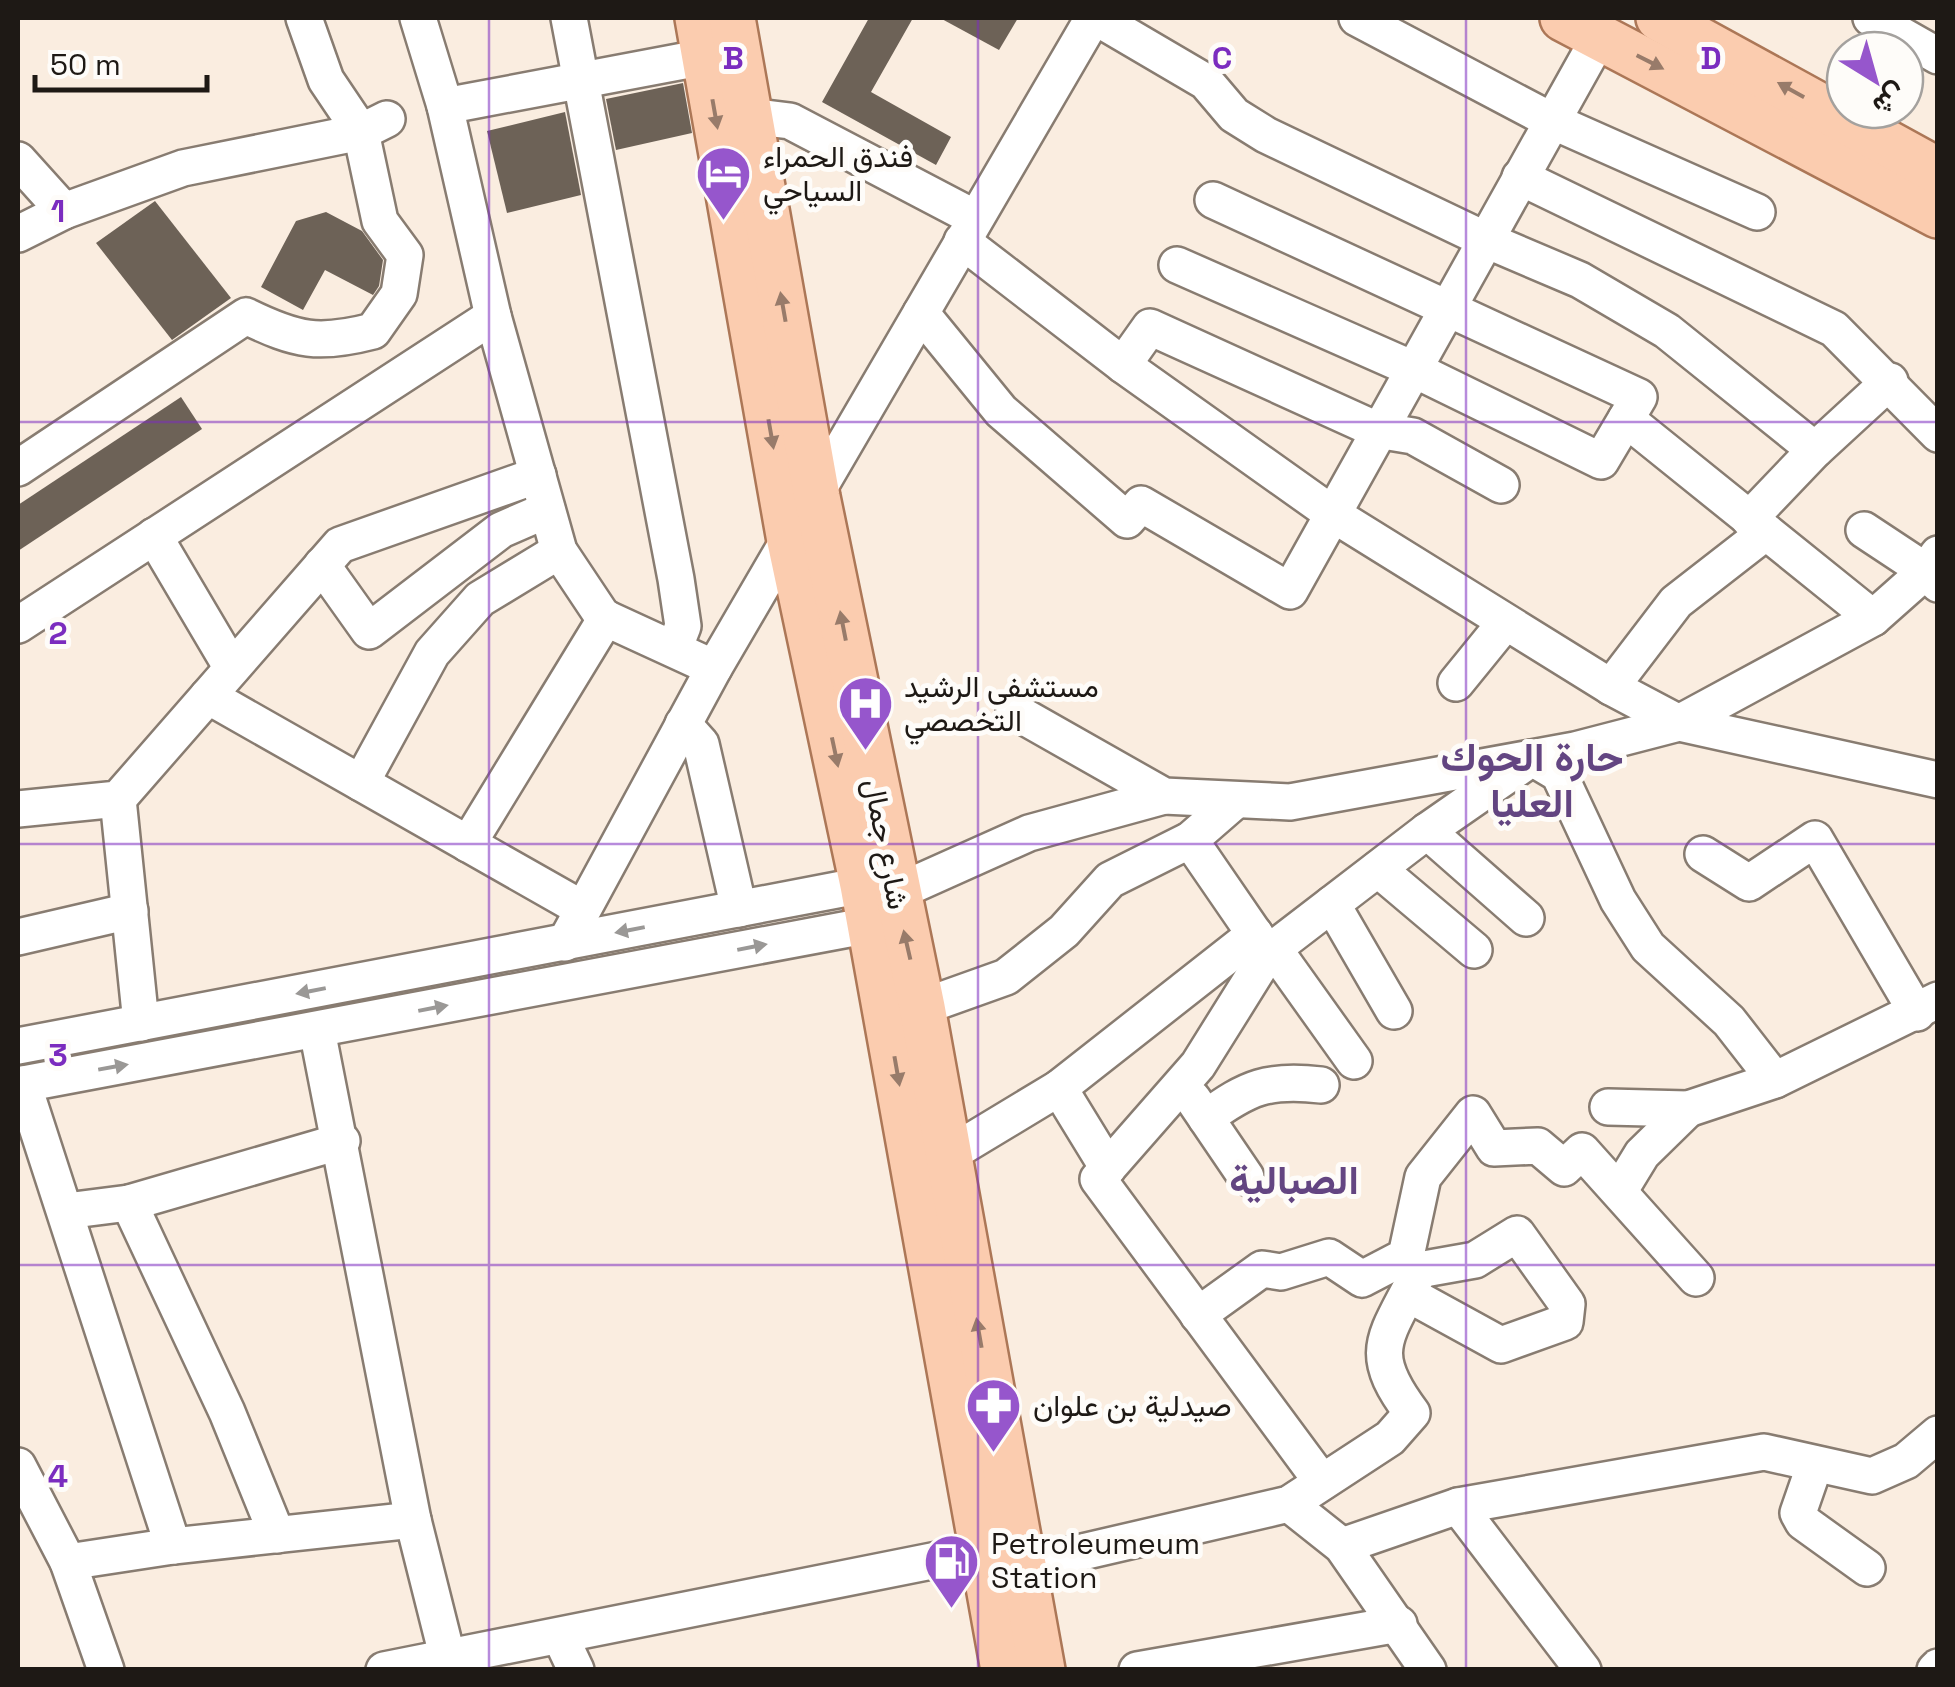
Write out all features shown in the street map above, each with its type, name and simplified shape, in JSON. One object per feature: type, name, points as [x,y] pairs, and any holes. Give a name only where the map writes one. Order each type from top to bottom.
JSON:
[{"type":"main road","points":[[1659,18],[1938,171]]},
{"type":"main road","points":[[1581,27],[1938,215]]},
{"type":"main road","name":"شارع جمال","points":[[718,36],[749,116],[817,497],[876,901],[922,1007],[948,1155],[1007,1553],[1004,1670]]},
{"type":"main road","name":"شارع جمال","points":[[718,36],[790,540],[876,901],[1007,1553],[1042,1670]]},
{"type":"street","points":[[18,468],[246,316],[288,337],[330,342],[373,331],[399,294],[405,255],[380,221],[374,126],[326,80],[304,18]]},
{"type":"street","points":[[418,18],[445,106],[493,316],[559,551],[606,618],[714,668]]},
{"type":"street","points":[[568,18],[676,579],[683,626],[674,649]]},
{"type":"street","points":[[565,943],[714,668],[1095,18],[1206,82],[1234,115],[1266,135],[1486,240],[1580,280],[1667,331],[1815,450]]},
{"type":"street","points":[[1357,18],[1552,121],[1758,212]]},
{"type":"street","points":[[1871,18],[1938,56]]},
{"type":"street","points":[[920,313],[1001,412],[1127,520],[1141,504],[1290,591],[1552,121],[1581,27]]},
{"type":"street","points":[[445,106],[580,81],[718,36]]},
{"type":"street","points":[[749,116],[790,121],[968,230],[1122,365],[1334,515],[1504,624],[1612,687],[1679,723],[1938,780]]},
{"type":"street","points":[[18,234],[64,212],[183,168],[374,126]]},
{"type":"street","points":[[18,160],[64,212]]},
{"type":"street","points":[[1520,177],[1834,329],[1890,382],[1926,427],[1938,434]]},
{"type":"street","points":[[1177,265],[1413,368],[1601,461],[1639,398],[1213,200]]},
{"type":"street","points":[[18,625],[493,316]]},
{"type":"street","points":[[1122,365],[1150,327],[1378,430],[1413,436],[1501,485]]},
{"type":"street","points":[[1612,687],[1676,602],[1758,526],[1815,450],[1890,382]]},
{"type":"street","points":[[1626,419],[1873,618]]},
{"type":"street","points":[[18,809],[118,799],[340,545],[538,475]]},
{"type":"street","points":[[322,565],[369,632],[502,530],[547,510]]},
{"type":"street","points":[[173,1546],[66,1211],[20,1084],[317,1030],[876,901],[1029,833],[1164,796],[1290,802],[1532,758],[1679,723],[1873,618],[1934,570],[1864,530]]},
{"type":"street","points":[[154,536],[232,668]]},
{"type":"street","points":[[361,783],[432,653],[480,600],[559,551]]},
{"type":"street","points":[[468,844],[606,618]]},
{"type":"street","points":[[1456,682],[1504,624]]},
{"type":"street","points":[[208,696],[581,908]]},
{"type":"street","points":[[1014,711],[1164,796]]},
{"type":"street","points":[[683,724],[701,744],[740,909]]},
{"type":"street","points":[[948,1155],[1059,1088],[1332,904],[1532,758]]},
{"type":"street","points":[[1532,758],[1560,774],[1618,900],[1648,946],[1729,1021],[1774,1080]]},
{"type":"street","points":[[118,799],[141,1023]]},
{"type":"street","points":[[922,1007],[1006,977],[1064,931],[1110,880],[1190,840],[1236,800]]},
{"type":"street","points":[[1427,831],[1526,918]]},
{"type":"street","points":[[1608,1107],[1688,1109],[1774,1080],[1927,1006],[1815,839],[1750,883],[1703,854]]},
{"type":"street","points":[[1190,840],[1354,1060]]},
{"type":"street","points":[[1378,869],[1474,950]]},
{"type":"street","points":[[18,1046],[740,909],[876,901]]},
{"type":"street","points":[[1332,904],[1394,1011]]},
{"type":"street","points":[[18,936],[130,910]]},
{"type":"street","points":[[1266,945],[1182,1082],[1098,1180],[1322,1482]]},
{"type":"street","points":[[317,1030],[342,1140],[413,1520],[417,1666],[1007,1553],[1290,1504],[1390,1438],[1412,1413],[1388,1381],[1383,1348],[1409,1274],[1424,1177],[1473,1114],[1494,1148],[1538,1146],[1564,1168],[1582,1151],[1696,1278]]},
{"type":"street","points":[[1206,1118],[1240,1093],[1280,1080],[1321,1085]]},
{"type":"street","points":[[1182,1082],[1246,1177]]},
{"type":"street","points":[[1059,1088],[1108,1168]]},
{"type":"street","points":[[1620,1190],[1642,1154],[1688,1109]]},
{"type":"street","points":[[66,1211],[130,1202],[342,1140]]},
{"type":"street","points":[[130,1202],[228,1412],[277,1535]]},
{"type":"street","points":[[1198,1315],[1262,1269],[1281,1272],[1328,1257],[1362,1279],[1409,1274]]},
{"type":"street","points":[[1342,1546],[1458,1506],[1764,1452],[1872,1476],[1922,1468],[1938,1434]]},
{"type":"street","points":[[1815,1464],[1798,1513],[1803,1522],[1867,1568]]},
{"type":"street","points":[[18,1466],[68,1562],[106,1670]]},
{"type":"street","points":[[1290,1504],[1342,1546],[1428,1670]]},
{"type":"street","points":[[1458,1506],[1583,1670]]},
{"type":"street","points":[[68,1562],[173,1546],[413,1520]]},
{"type":"street","points":[[1137,1670],[1399,1624]]},
{"type":"street","points":[[560,1636],[576,1670]]},
{"type":"building","points":[[869,18],[913,18],[871,92],[951,137],[936,165],[822,102]]},
{"type":"building","points":[[940,18],[1018,18],[999,50]]},
{"type":"building","points":[[683,83],[692,133],[616,150],[606,99]]},
{"type":"building","points":[[565,112],[581,195],[507,213],[487,131]]},
{"type":"building","points":[[155,201],[231,298],[172,340],[96,243]]},
{"type":"building","points":[[326,212],[362,231],[383,260],[379,286],[373,295],[325,270],[303,310],[261,287],[296,221]]},
{"type":"building","points":[[181,397],[202,429],[18,551],[18,505]]},
{"type":"place","name":"فندق الحمراء السياحي","points":[[724,223]]},
{"type":"place","name":"مستشفى الرشيد التخصصي","points":[[865,753]]},
{"type":"place","name":"صيدلية بن علوان","points":[[994,1455]]},
{"type":"place","name":"Petroleumeum Station","points":[[952,1610]]},
{"type":"district","name":"حارة الحوك العليا","points":[[1532,780]]},
{"type":"district","name":"الصبالية","points":[[1294,1180]]}]
